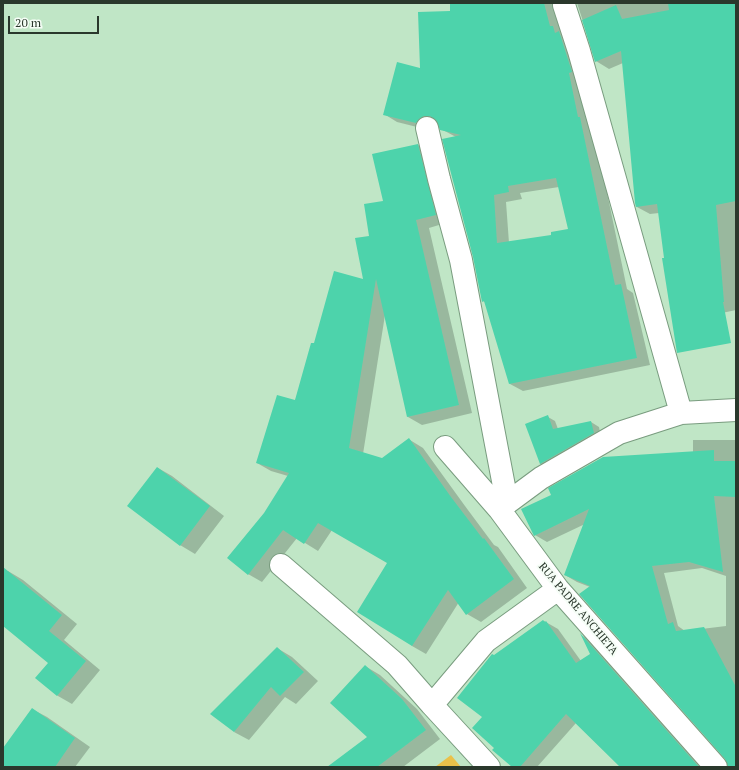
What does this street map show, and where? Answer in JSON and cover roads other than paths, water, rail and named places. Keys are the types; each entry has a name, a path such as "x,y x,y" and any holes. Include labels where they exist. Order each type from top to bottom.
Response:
{"street":[{"path":"564,4 583,66 681,413"},
{"path":"426,128 461,260 503,505 540,478 619,433 681,413 736,410"},
{"name":"RUA PADRE ANCHIETA","path":"445,447 503,505 558,589 716,767"},
{"path":"281,565 397,665 489,767"},
{"path":"432,705 486,641 558,589"}]}
